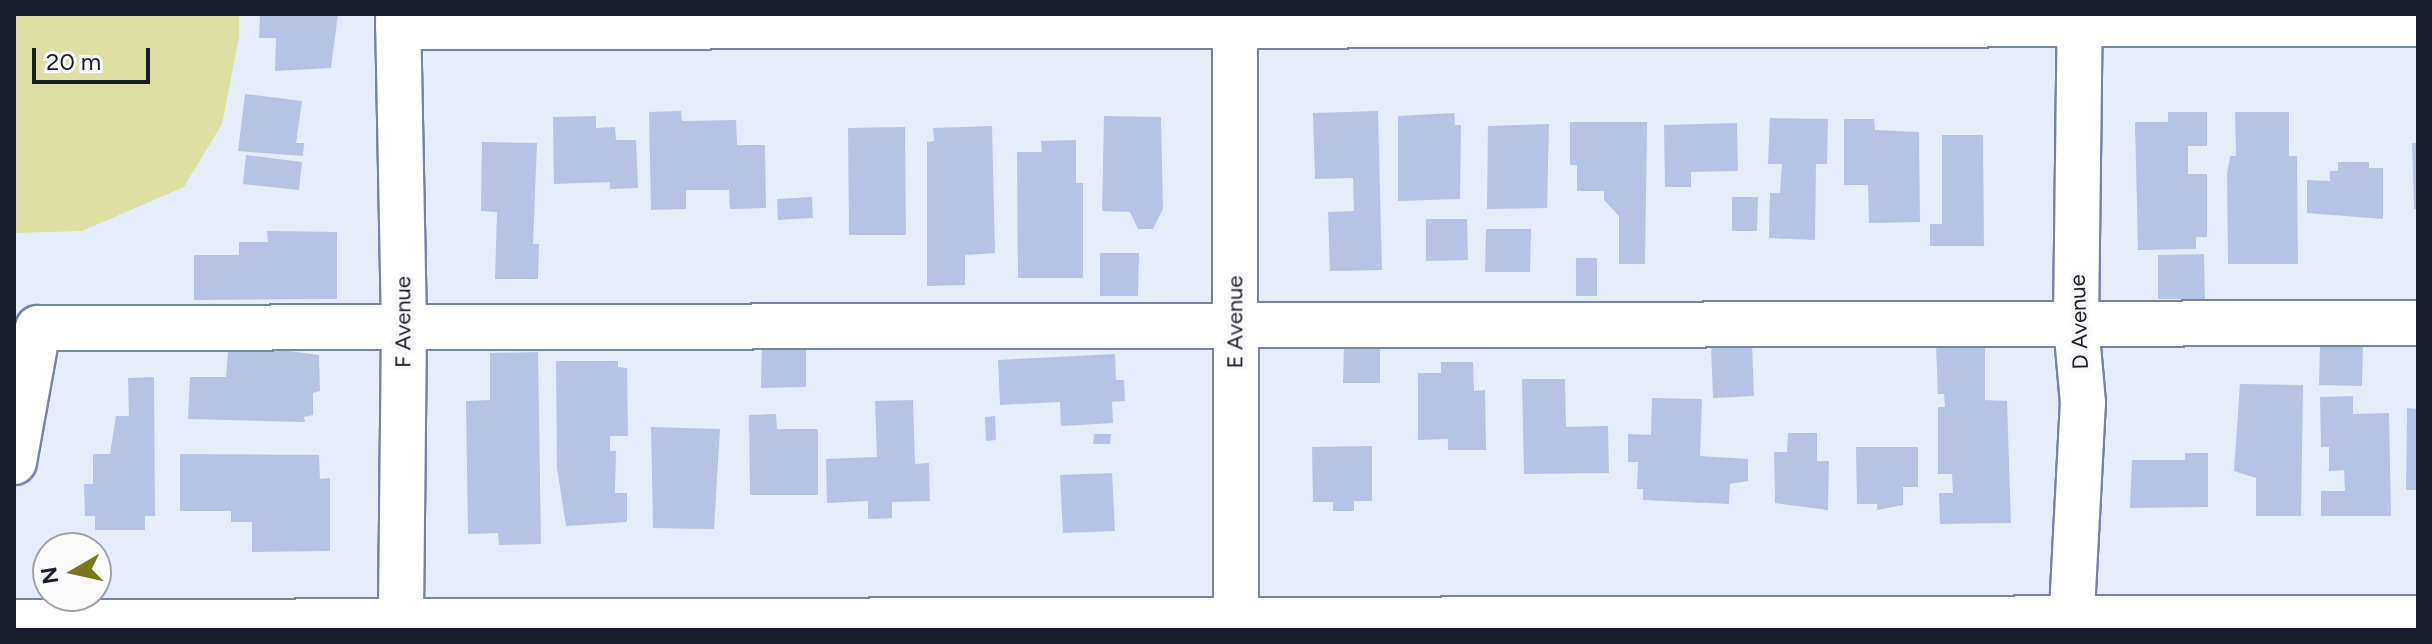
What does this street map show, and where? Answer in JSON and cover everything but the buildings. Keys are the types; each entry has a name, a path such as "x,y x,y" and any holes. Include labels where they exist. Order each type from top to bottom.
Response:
{"street":[{"path":"398,21 2080,19 2418,24"},
{"name":"D Avenue","path":"2071,624 2083,403 2076,324 2080,19"},
{"name":"E Avenue","path":"1235,20 1236,625"},
{"name":"F Avenue","path":"398,21 404,327 401,626"},
{"path":"14,462 38,328 2418,323"},
{"path":"14,622 401,626 2071,624 2418,618"}],"green space":[{"path":"14,14 239,14 239,37 222,124 184,187 82,231 14,233"}]}
